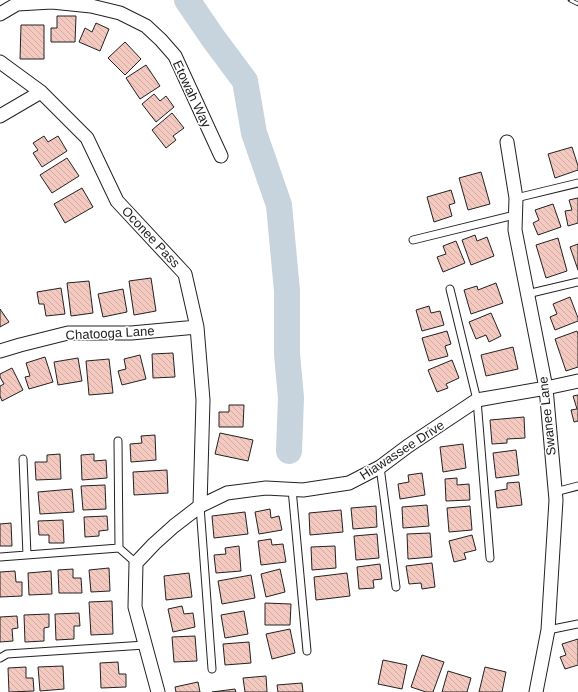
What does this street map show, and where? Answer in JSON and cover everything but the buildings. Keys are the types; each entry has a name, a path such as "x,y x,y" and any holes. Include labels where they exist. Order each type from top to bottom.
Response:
{"street":[{"name":"Etowah Way","path":"0,14 17,4 52,2 91,6 120,13 146,26 161,40 174,56 221,156"},
{"name":"Oconee Pass","path":"0,62 41,92 86,138 117,201 185,274 197,327 203,400 200,506"},
{"path":"0,116 41,92"},
{"name":"Swanee Lane","path":"507,142 516,198 514,230 546,388 556,500 548,630 536,692"},
{"name":"Chatooga Lane","path":"0,351 68,333 131,333 197,327"},
{"name":"Hiawassee Drive","path":"136,563 174,526 200,506 227,493 266,488 303,490 349,483 380,467 408,446 477,400 578,381"},
{"path":"136,563 135,608 158,692"}],"lane":[{"path":"516,198 578,183"},
{"path":"413,240 515,215"},
{"path":"527,294 578,282"},
{"path":"450,288 477,400 490,558"},
{"path":"118,442 119,548"},
{"path":"23,459 27,555"},
{"path":"380,467 396,588"},
{"path":"555,492 578,486"},
{"path":"292,489 307,651"},
{"path":"200,506 212,669"},
{"path":"0,557 119,548 136,563"},
{"path":"548,630 578,624"},
{"path":"0,658 7,654 145,645"}],"waterway":[{"path":"187,0 245,81 254,133 279,205 287,291 287,354 291,398 289,451"}],"railway":[{"path":"570,0 578,4"}]}
